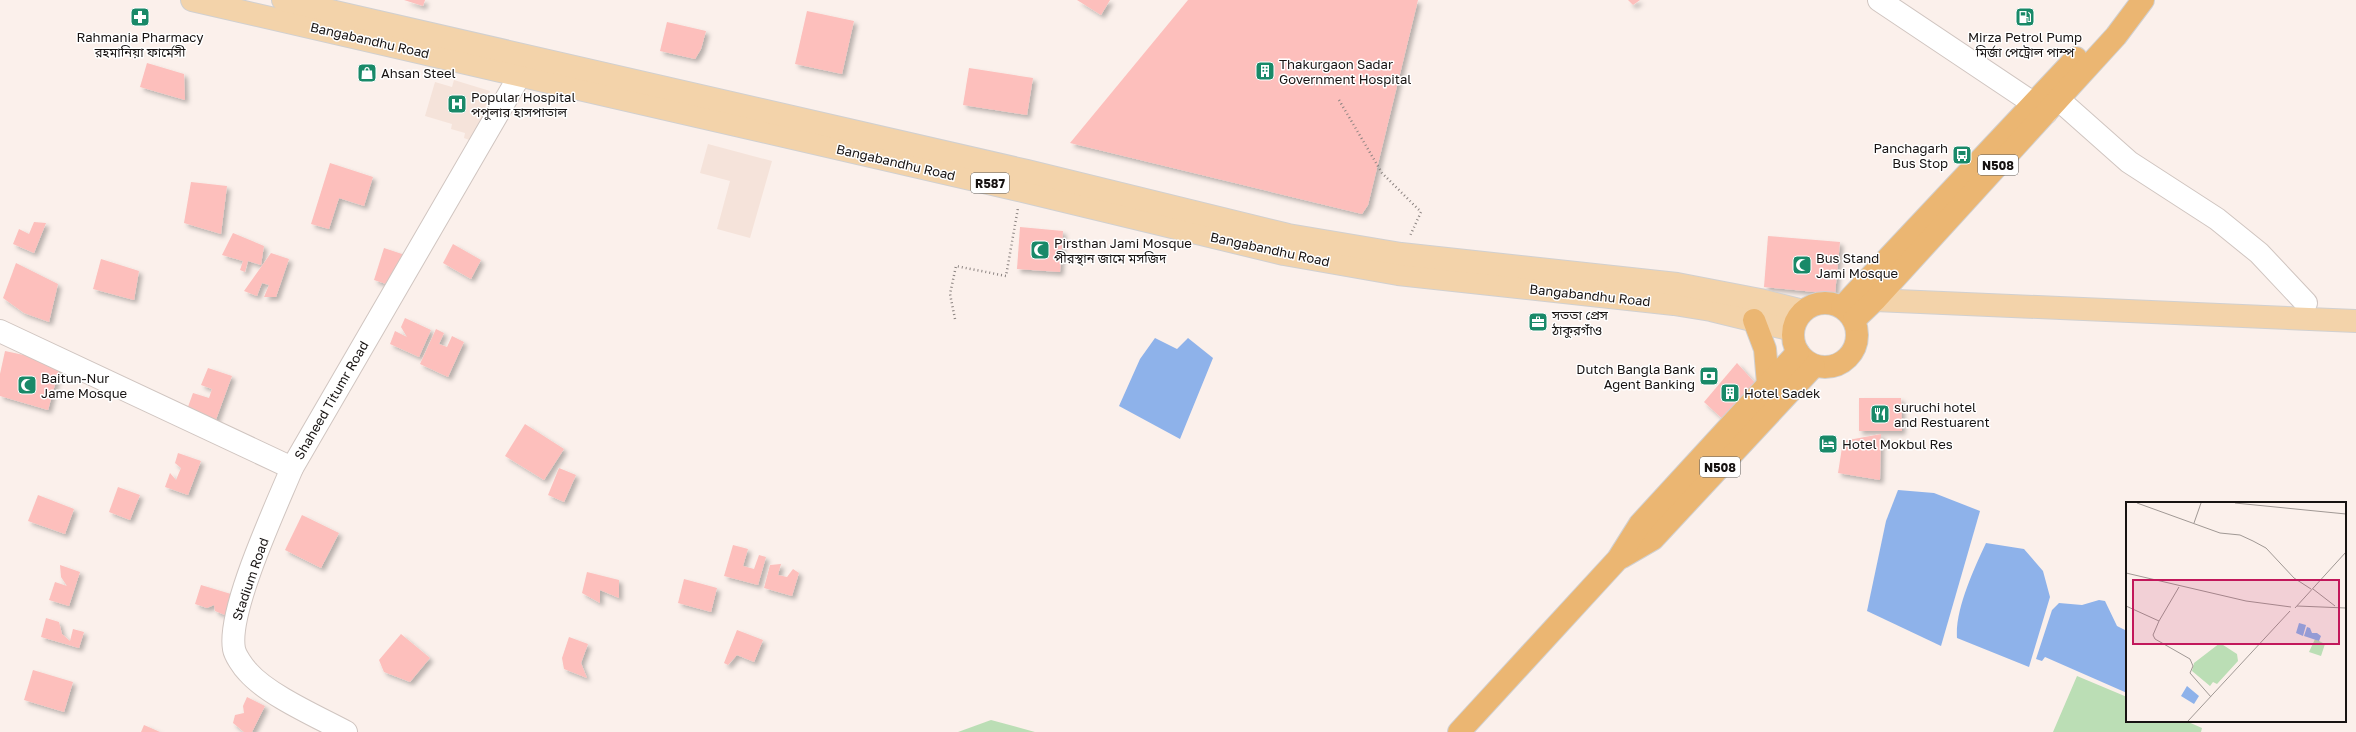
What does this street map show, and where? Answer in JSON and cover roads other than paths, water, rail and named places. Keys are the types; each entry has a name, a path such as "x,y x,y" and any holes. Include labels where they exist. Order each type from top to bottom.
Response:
{"highway":[{"name":"N508","path":"1848,314 1875,300 2046,105 2106,28 2140,3"},
{"name":"N508","path":"1848,314 2046,105"},
{"path":"1829,303 1848,314 1858,335 1854,350 1844,361 1830,367 1814,366 1805,360 1798,352 1794,342 1793,330 1803,311 1815,304 1829,303"},
{"path":"1754,320 1765,349 1768,384"},
{"name":"N508","path":"1459,732 1618,559 1640,524 1798,352"},
{"name":"N508","path":"1618,559 1653,539 1814,366"}],"main road":[{"name":"Bangabandhu Road","path":"192,0 1022,191 1292,256 1398,274 1674,304 1754,320 1793,330"},
{"name":"Bangabandhu Road","path":"282,0 1027,171 1288,235 1401,254 1677,284 1760,300 1803,311"},
{"path":"1875,300 2356,321"}],"street":[{"path":"1879,0 2046,105 2129,162 2217,218 2260,253 2306,303"},
{"name":"Shaheed Titumr Road","path":"0,331 292,468 520,75"},
{"name":"Stadium Road","path":"292,468 241,600 233,630 234,650 248,672 267,688 346,732"}],"water":[{"path":"1155,338 1177,349 1188,338 1213,358 1180,439 1119,406 1140,359"},
{"path":"1898,490 1934,493 1980,511 1941,646 1867,611 1886,521"},
{"path":"1986,543 2024,549 2043,571 2050,597 2029,667 1957,638 1957,627 1962,602"},
{"path":"2099,600 2105,601 2117,626 2126,630 2126,693 2045,657 2042,661 2036,659 2052,610 2059,603 2082,605"}],"place":[{"name":"Rahmania Pharmacy রহমানিয়া ফার্মেসী","path":"140,17"},
{"name":"Mirza Petrol Pump মির্জা পেট্রোল পাম্প","path":"2025,17"},
{"name":"Thakurgaon Sadar Government Hospital","path":"1265,71"},
{"name":"Ahsan Steel","path":"367,73"},
{"name":"Popular Hospital পপুলার হাসপাতাল","path":"457,104"},
{"name":"Panchagarh Bus Stop","path":"1962,155"},
{"name":"Pirsthan Jami Mosque পীরস্থান জামে মসজিদ","path":"1040,250"},
{"name":"Bus Stand Jami Mosque","path":"1802,265"},
{"name":"সততা প্রেস ঠাকুরগাঁও","path":"1538,322"},
{"name":"Dutch Bangla Bank Agent Banking","path":"1709,376"},
{"name":"Baitun-Nur Jame Mosque","path":"27,385"},
{"name":"Hotel Sadek","path":"1730,393"},
{"name":"suruchi hotel and Restuarent","path":"1880,414"},
{"name":"Hotel Mokbul Res","path":"1828,444"}]}
